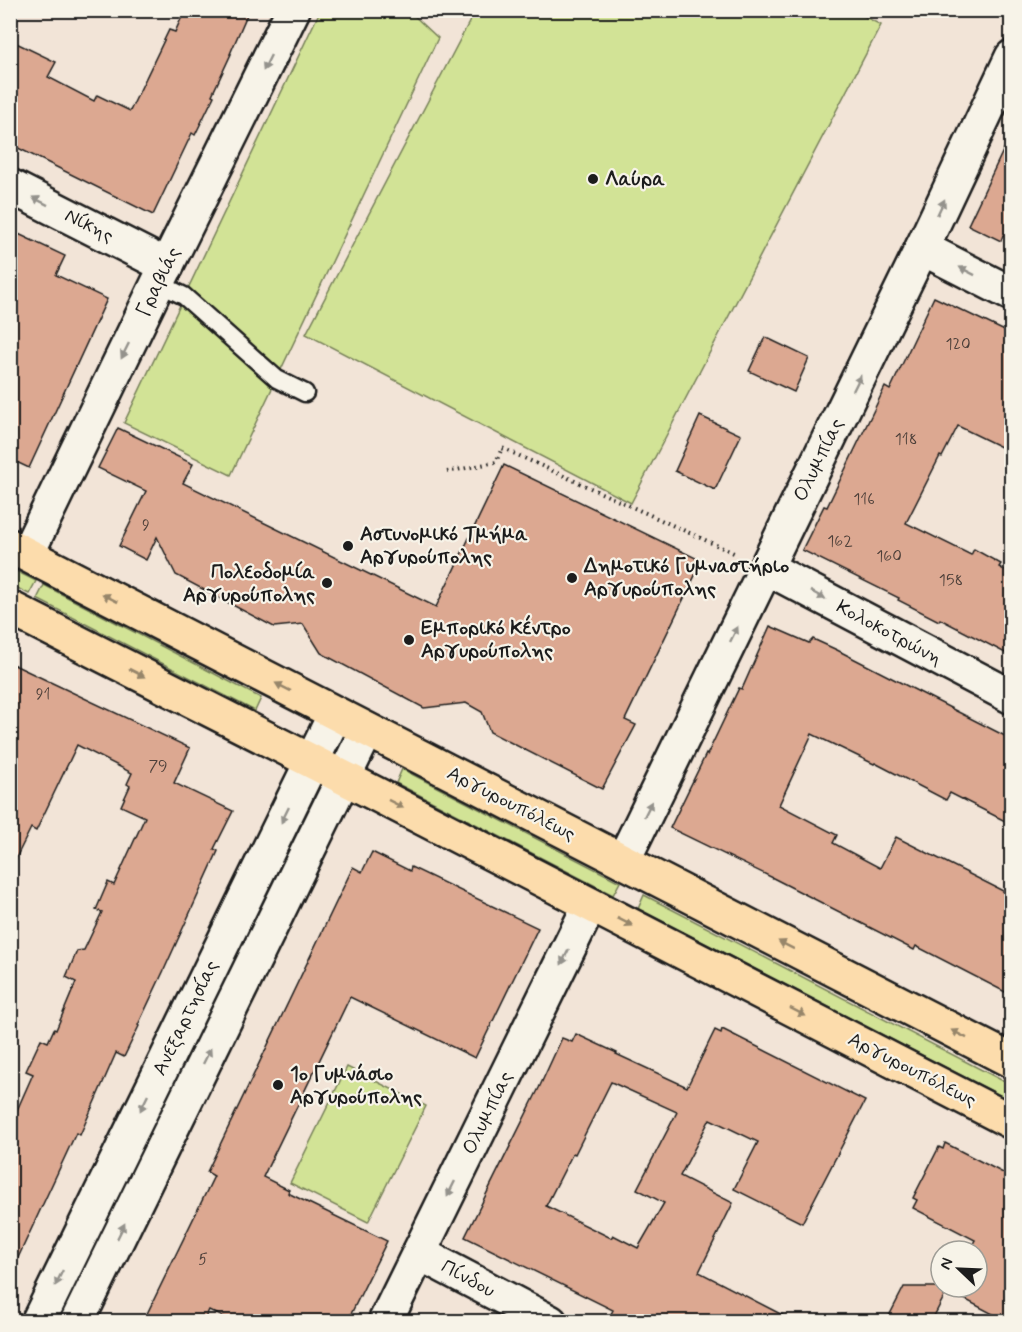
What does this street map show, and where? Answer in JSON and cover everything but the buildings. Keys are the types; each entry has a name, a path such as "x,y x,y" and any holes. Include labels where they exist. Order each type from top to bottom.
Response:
{"main road":[{"name":"Αργυρουπόλεως","path":"19,550 1011,1061"},
{"name":"Αργυρουπόλεως","path":"10,608 1011,1122"}],"street":[{"name":"Γραβιάς","path":"19,550 162,274 293,10"},
{"name":"Ολυμπίας","path":"622,861 922,248 1011,57"},
{"name":"Νίκης","path":"10,186 162,274"},
{"path":"922,248 1011,294"},
{"name":"Κολοκοτρώνη","path":"767,568 1011,697"},
{"name":"Ανεξαρτησίας","path":"38,1322 335,714"},
{"name":"Ανεξαρτησίας","path":"77,1322 367,730"},
{"name":"Ολυμπίας","path":"386,1322 590,904"},
{"name":"Πίνδου","path":"419,1253 550,1322"}],"lane":[{"path":"162,274 277,379 305,393"}],"path":[{"path":"447,472 496,462 502,448 767,568"}],"green space":[{"name":"Λαύρα","path":"852,10 881,25 631,503 306,334 475,11"},
{"path":"320,11 409,11 438,38 231,475 124,423"},
{"path":"10,568 36,581 29,594 11,585"},
{"path":"44,585 261,698 255,711 37,599"},
{"path":"402,769 620,882 613,895 396,783"},
{"path":"294,834 299,837 116,1209 111,1206"},
{"path":"644,895 1011,1085 1011,1101 638,909"},
{"path":"347,1067 426,1106 368,1222 290,1183"},
{"path":"100,1227 105,1230 60,1321 53,1322"}],"place":[{"name":"Λαύρα","path":"593,179"},
{"name":"Αστυνομικό Τμήμα Αργυρούπολης","path":"348,546"},
{"name":"Δημοτικό Γυμναστήριο Αργυρούπολης","path":"572,578"},
{"name":"Πολεοδομία Αργυρούπολης","path":"327,583"},
{"name":"Εμπορικό Κέντρο Αργυρούπολης","path":"409,640"},
{"name":"1ο Γυμνάσιο Αργυρούπολης","path":"278,1085"}]}
